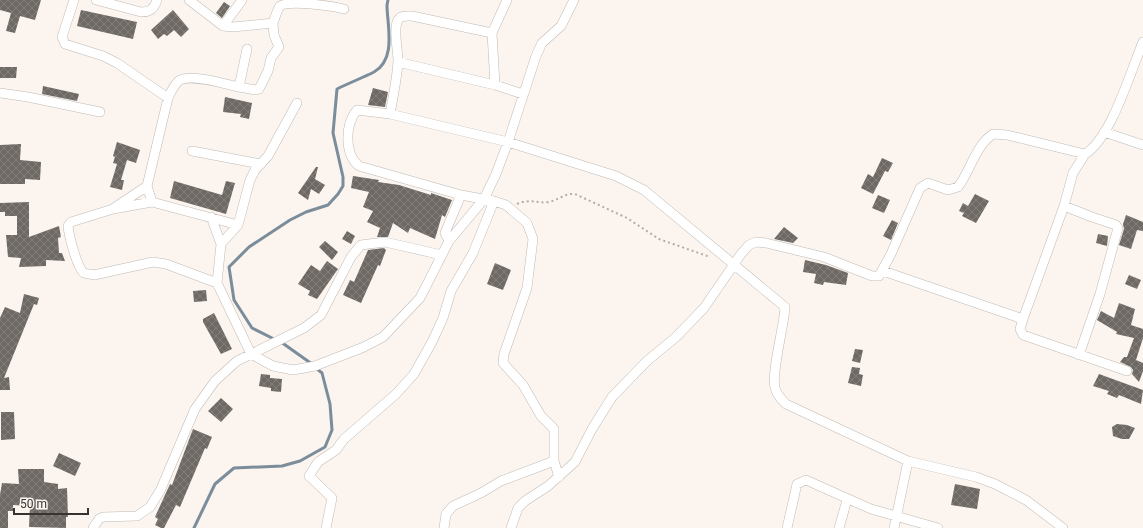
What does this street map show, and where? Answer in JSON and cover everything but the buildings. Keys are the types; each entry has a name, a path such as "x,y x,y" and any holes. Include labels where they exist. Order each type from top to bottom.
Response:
{"street":[{"path":"74,0 62,37 65,44 103,56 118,63 168,98"},
{"path":"96,0 141,12 147,12 152,9 157,0"},
{"path":"190,0 206,14 224,26 233,28 273,23"},
{"path":"224,26 242,0"},
{"path":"495,85 492,34 507,0"},
{"path":"211,217 220,244 217,283 251,354 273,366 293,370 312,367 364,347 383,336 420,298 449,241 484,199 496,174 508,142 522,94 542,43 561,26 574,0"},
{"path":"152,202 147,186 168,98 175,85 180,80 191,78 256,90 259,89 268,71 271,58 279,47 274,36 273,23 280,7 284,4 311,1 344,9"},
{"path":"390,114 398,62 397,22 402,16 412,16 492,34"},
{"path":"1126,371 1023,335 1020,328 1064,206 1073,173 1085,154 1095,146 1104,132 1122,97 1143,42"},
{"path":"239,86 247,48"},
{"path":"398,62 495,85 522,94"},
{"path":"0,93 28,97 100,112"},
{"path":"220,244 238,225 250,180 255,170 268,156 297,104"},
{"path":"559,477 554,460 554,429 542,416 523,385 504,363 504,354 527,288 533,245 532,232 527,223 509,208 494,201 461,195 359,166 354,162 348,146 349,134 354,114 357,110 362,109 390,114 508,142 616,176 644,190 733,266 785,307 785,320 774,380 778,396 786,404 908,461 976,477 995,484 1026,500 1063,528"},
{"path":"1104,132 1143,145"},
{"path":"511,528 518,508 524,501 548,486 575,462 592,428 612,397 647,361 676,337 704,308 744,250 756,242 824,257 872,276 879,276 883,271 920,188 928,183 948,190 958,187 977,152 985,141 993,134 1007,135 1085,154"},
{"path":"192,152 261,164"},
{"path":"113,209 147,186"},
{"path":"449,241 445,233 461,195"},
{"path":"326,528 332,498 309,476 318,462 336,450 344,439 396,394 414,374 432,342 443,318 452,291 473,253 494,201"},
{"path":"217,283 166,264 153,262 94,275 85,273 80,269 68,226 77,220 113,209 152,202 238,225"},
{"path":"1064,206 1116,225 1118,228 1100,294 1079,355"},
{"path":"94,528 99,519 103,516 137,516 150,507 160,491 189,422 206,393 226,369 237,360 313,322 321,316 351,257 361,245 385,242 442,255"},
{"path":"883,271 1022,319"},
{"path":"444,528 446,514 453,506 481,493 501,481 554,460"},
{"path":"894,528 908,461"},
{"path":"787,528 797,484 802,481 811,481 847,500 897,518 938,528"},
{"path":"840,528 847,500"}],"path":[{"path":"509,208 524,201 548,202 567,195 575,194 627,218 659,239 713,258"}],"waterway":[{"path":"276,340 252,328 234,300 229,267 249,247 290,220 306,212 328,205 343,186 343,177 333,133 337,89 374,72 386,59 389,41 388,0"},
{"path":"281,342 312,364"},
{"path":"194,528 215,484 234,468 282,466 300,461 325,447 332,430 330,404 322,373 316,368"}]}
